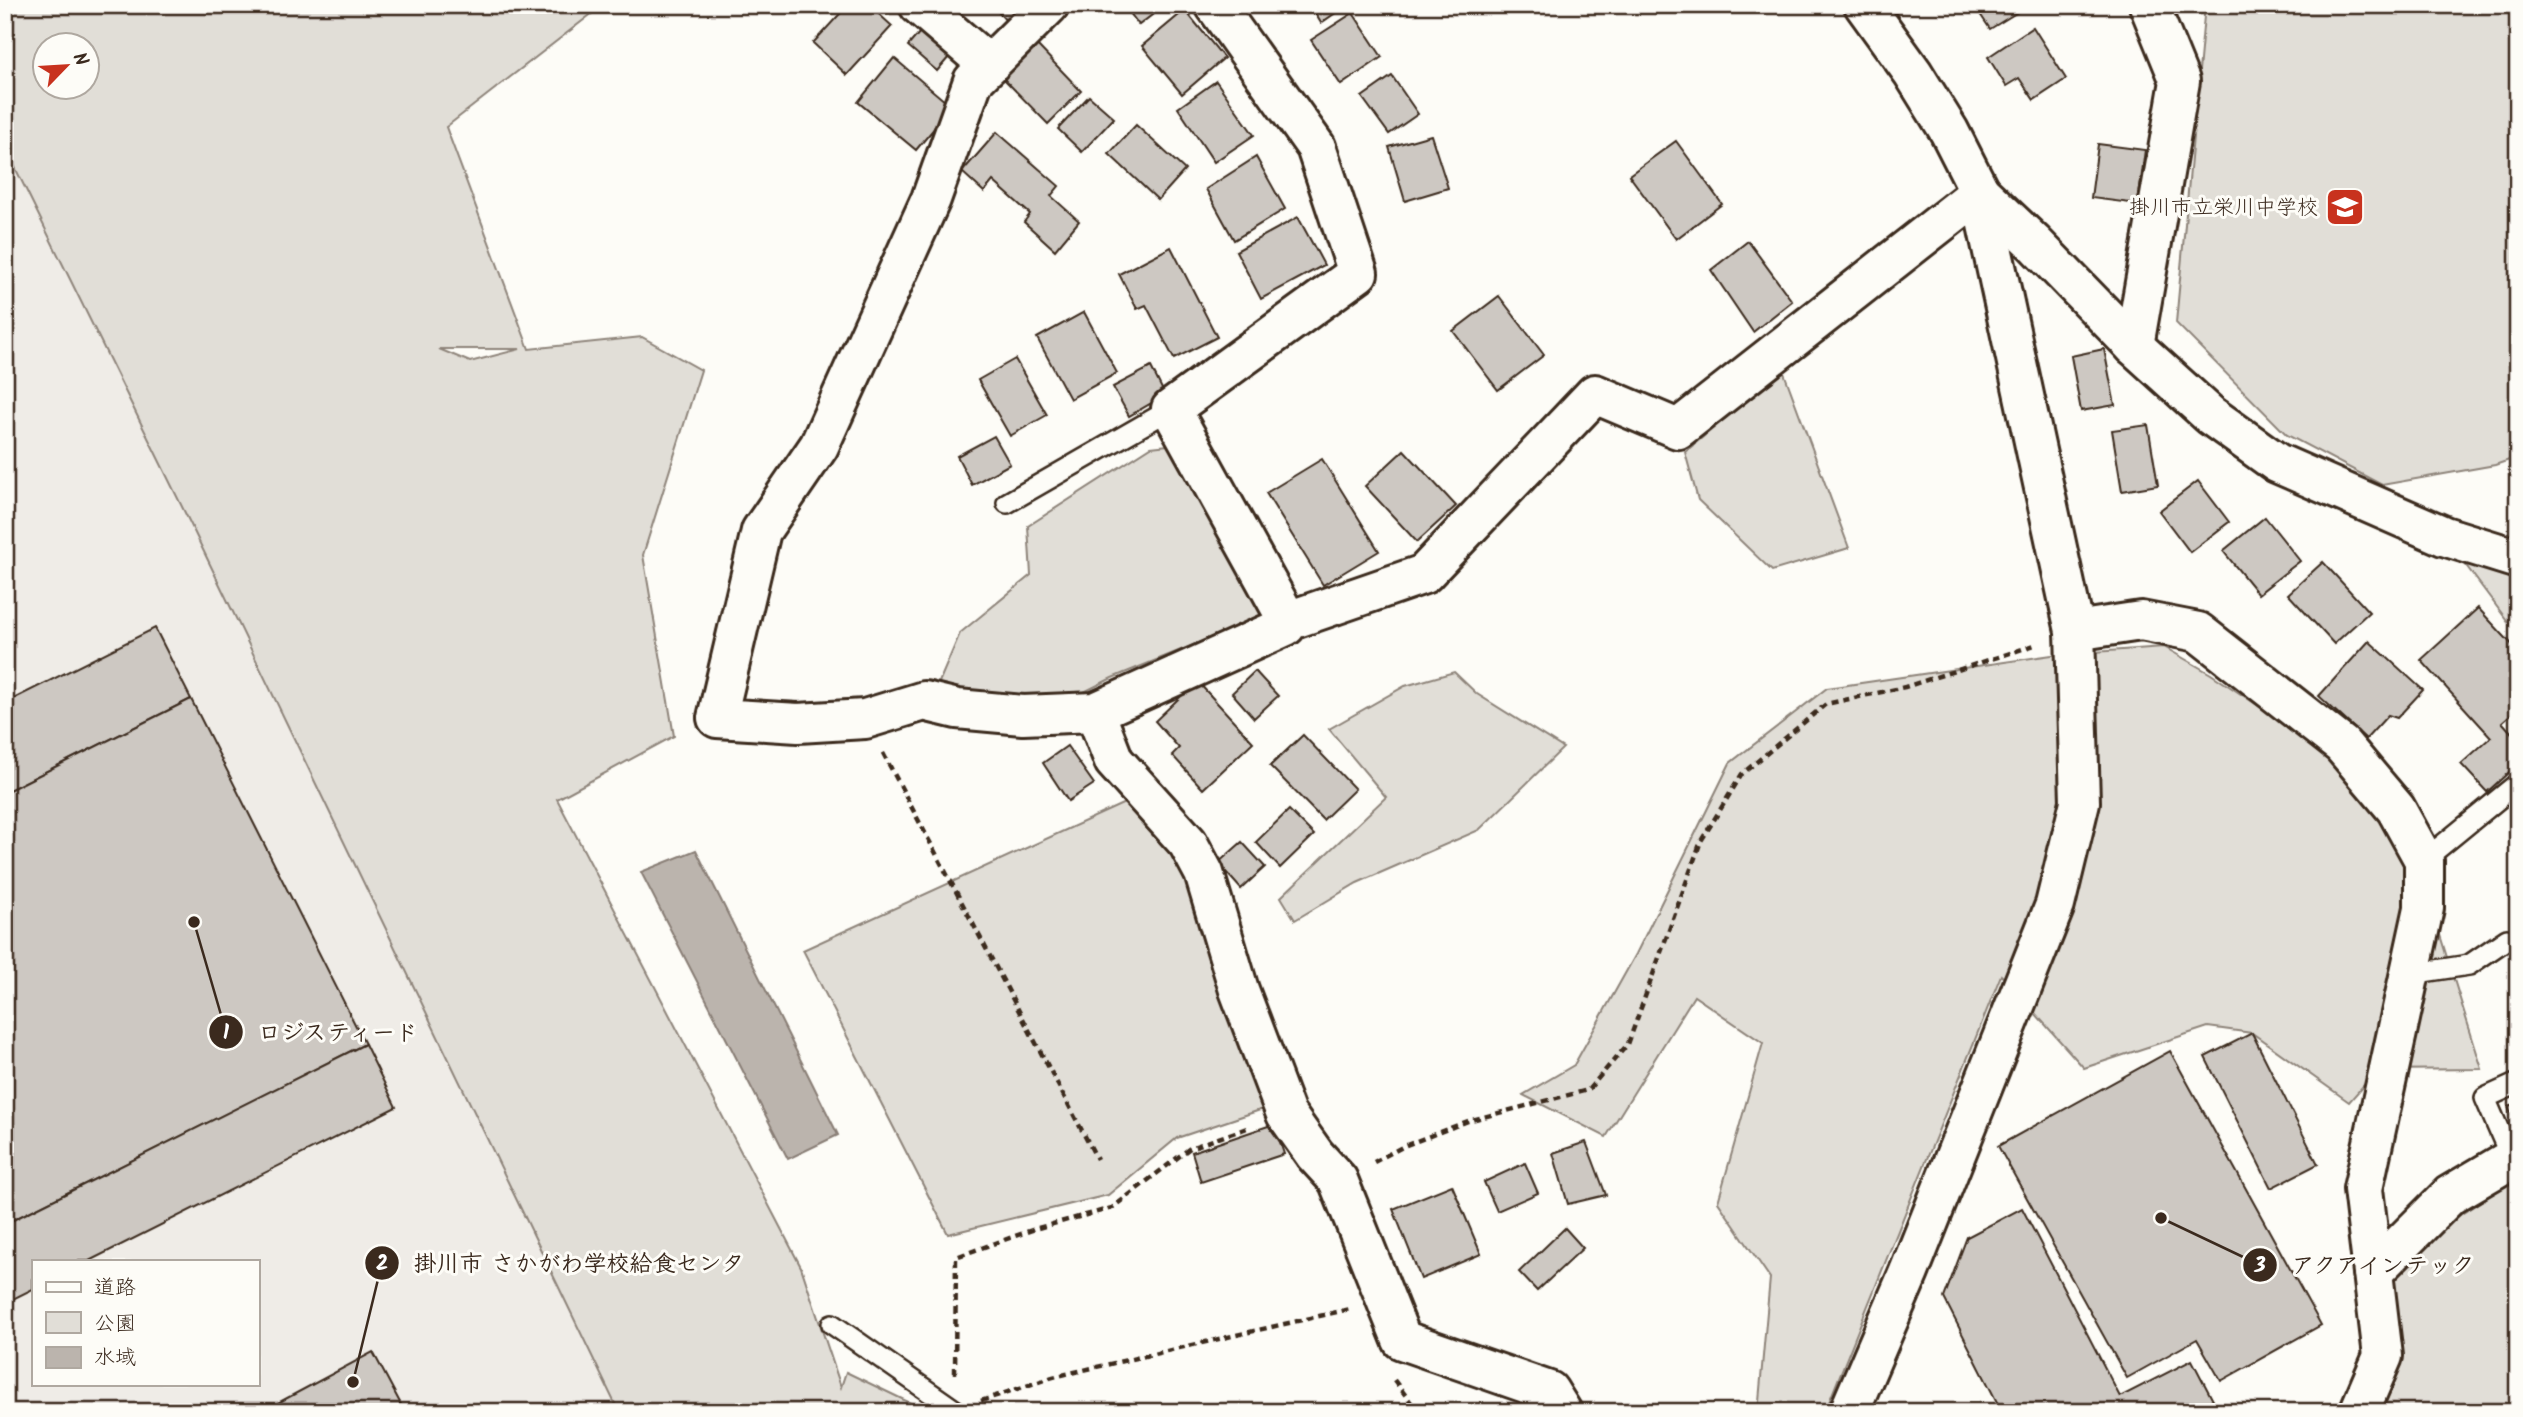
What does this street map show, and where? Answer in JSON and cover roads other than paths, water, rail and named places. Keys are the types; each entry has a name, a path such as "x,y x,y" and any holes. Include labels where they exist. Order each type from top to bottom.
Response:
{"street":[{"path":"919,5 989,65"},
{"path":"1049,5 973,81 931,199 819,446 761,531 717,719 798,723 865,719 924,701 957,709 1023,715 1095,712 1286,626 1288,621 1424,574 1595,394 1678,429 1980,192"},
{"path":"1215,5 1316,147 1358,273 1171,409 1288,621"},
{"path":"1849,1412 1909,1272 2055,905 2080,802 2075,632 1980,192 1949,131 1913,73 1864,5"},
{"path":"2134,346 2180,81 2149,5"},
{"path":"1980,192 2034,243 2134,346 2210,415 2277,463 2444,536 2518,559"},
{"path":"2075,632 2141,621 2198,632 2342,744 2396,809 2424,860 2424,908 2363,1189 2383,1356 2359,1412"},
{"path":"1095,712 1114,761 1188,843 1205,873 1239,990 1286,1114 1315,1156 1338,1180 1402,1340 1549,1391 1562,1412"},
{"path":"2373,1272 2450,1195 2514,1156"}],"lane":[{"path":"1007,503 1171,409"},
{"path":"2424,860 2518,783"},
{"path":"2410,974 2469,965 2507,939"},
{"path":"2514,1156 2485,1098 2518,1083"},
{"path":"832,1324 955,1409"}],"water":[{"path":"696,850 838,1135 788,1159 641,872"}],"place":[{"name":"掛川市立栄川中学校","path":"2345,207"},
{"name":"ロジスティード","path":"194,922"},
{"name":"アクアインテック","path":"2161,1218"},
{"name":"掛川市 さかがわ学校給食センタ","path":"353,1382"}]}
